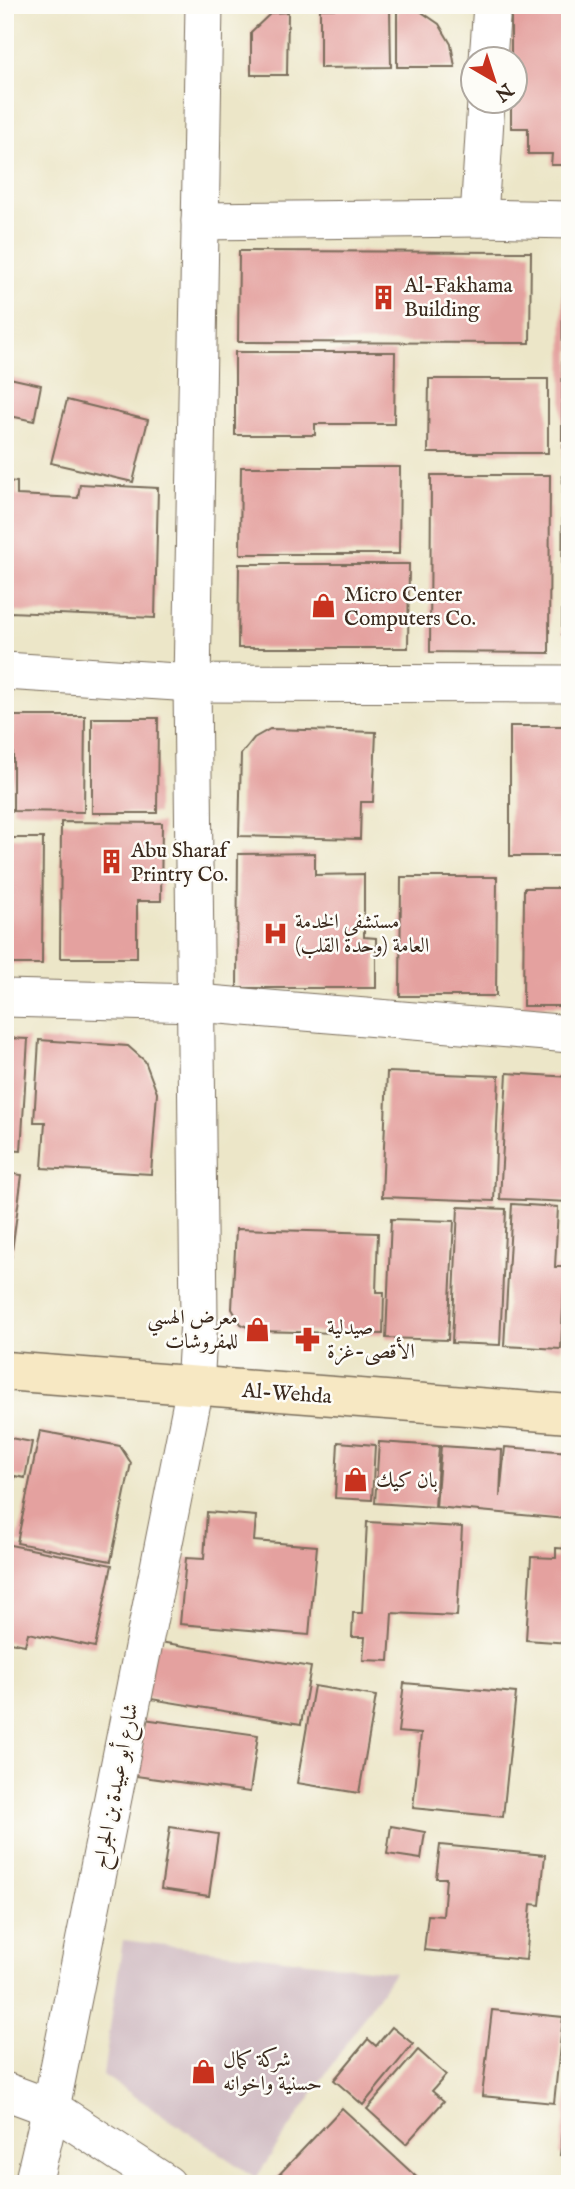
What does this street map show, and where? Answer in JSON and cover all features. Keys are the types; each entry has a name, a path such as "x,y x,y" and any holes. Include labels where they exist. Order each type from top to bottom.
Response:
{"main road":[{"name":"Al-Wehda","path":"5,1371 570,1414"}],"street":[{"name":"شارع أبو عبيدة بن الجراح","path":"33,2184 51,2109 195,1387 199,1319 192,682 204,5"},
{"path":"489,46 492,5"},
{"path":"480,218 485,116"},
{"path":"200,221 480,218 570,220"},
{"path":"5,671 192,682 570,684"},
{"path":"5,998 197,1003 570,1034"},
{"path":"5,2091 51,2109 167,2184"}],"shaded area":[{"path":"123,1940 394,1972 256,2178 103,2075"}],"building":[{"path":"525,5 570,5 570,165 551,165 552,154 528,154 528,128 511,128 511,116 530,116 530,46 511,46 511,12 525,12"},
{"path":"397,6 420,11 439,24 451,44 455,67 397,67"},
{"path":"390,8 391,67 320,68 320,9"},
{"path":"288,12 287,75 251,75 251,32 271,13"},
{"name":"Al-Fakhama Building","path":"239,251 531,252 530,343 238,342"},
{"path":"563,254 570,254 570,440 562,440"},
{"path":"235,352 395,352 394,424 315,424 315,435 235,435"},
{"path":"5,377 41,385 34,421 5,415"},
{"path":"429,379 548,379 548,453 428,453"},
{"path":"67,400 148,420 133,482 51,463"},
{"path":"563,444 570,444 570,634 562,634"},
{"path":"241,467 400,467 399,554 240,554"},
{"path":"431,475 550,475 549,653 430,652"},
{"path":"5,481 17,482 17,495 78,498 80,484 158,488 155,618 10,612 10,627 5,627"},
{"name":"Micro Center Computers Co.","path":"239,564 409,564 408,648 238,648"},
{"path":"13,716 85,716 84,812 13,811"},
{"path":"92,718 158,718 157,813 92,813"},
{"path":"510,726 570,726 570,856 510,856"},
{"path":"270,729 376,732 373,802 361,802 360,839 239,836 241,754 254,738"},
{"name":"Abu Sharaf Printry Co.","path":"61,822 162,823 161,901 137,901 137,958 60,958"},
{"path":"5,838 43,838 42,964 5,964"},
{"path":"315,853 315,875 364,874 364,937 376,938 376,988 237,988 238,854"},
{"path":"401,877 497,877 496,996 400,996"},
{"path":"524,888 570,888 570,1006 523,1006"},
{"path":"5,1038 28,1039 21,1151 5,1150"},
{"path":"39,1040 128,1046 145,1061 157,1093 151,1174 42,1168 45,1122 34,1122"},
{"path":"387,1072 499,1076 494,1201 382,1197"},
{"path":"507,1073 570,1077 570,1202 500,1199"},
{"path":"5,1173 22,1175 7,1289 5,1289"},
{"path":"512,1204 558,1207 555,1267 565,1267 561,1349 504,1346"},
{"path":"458,1207 506,1209 500,1345 452,1343"},
{"path":"391,1219 454,1221 448,1340 386,1338"},
{"path":"236,1229 378,1233 376,1292 384,1292 383,1334 255,1331 241,1324 232,1309"},
{"path":"40,1431 120,1446 131,1463 111,1561 17,1543"},
{"path":"5,1437 32,1442 25,1478 15,1476 8,1512"},
{"path":"338,1442 375,1445 372,1500 335,1498"},
{"path":"379,1442 439,1446 435,1507 375,1503"},
{"path":"441,1446 502,1450 500,1497 505,1447 570,1452 566,1519 436,1507"},
{"path":"207,1512 256,1516 254,1541 317,1546 309,1635 180,1624 186,1558 204,1559"},
{"path":"367,1522 462,1527 457,1616 392,1613 389,1661 363,1660 365,1637 352,1637 353,1613 362,1613"},
{"path":"5,1544 112,1565 95,1647 28,1633 25,1645 5,1641"},
{"path":"556,1548 570,1549 570,1643 526,1640 531,1557 556,1558"},
{"path":"148,1640 311,1667 301,1724 139,1697"},
{"path":"404,1683 516,1693 503,1817 413,1808 421,1734 398,1732"},
{"path":"314,1686 376,1696 359,1793 297,1783"},
{"path":"144,1719 258,1735 250,1792 136,1776"},
{"path":"391,1826 425,1832 421,1859 387,1854"},
{"path":"170,1827 218,1834 209,1896 161,1889"},
{"path":"440,1845 545,1855 540,1905 531,1904 526,1960 424,1950 428,1915 443,1916 446,1878 436,1878"},
{"path":"492,2010 563,2017 554,2103 482,2096"},
{"path":"392,2027 413,2044 363,2105 334,2080 368,2039 376,2046"},
{"path":"418,2050 446,2075 432,2091 444,2101 406,2144 367,2109"},
{"path":"570,2094 570,2156 560,2155"},
{"path":"342,2108 424,2184 276,2184 273,2181"}],"place":[{"name":"Al-Fakhama Building","path":"384,297"},
{"name":"Micro Center Computers Co.","path":"324,606"},
{"name":"Abu Sharaf Printry Co.","path":"111,862"},
{"name":"مستشفى الخدمة العامة (وحدة القلب)","path":"275,933"},
{"name":"معرض الهسي للمفروشات","path":"258,1329"},
{"name":"صيدلية الأقصى-غزة","path":"307,1339"},
{"name":"بان كيك","path":"356,1480"},
{"name":"شركة كمال حسنية واخوانه","path":"203,2071"}]}
